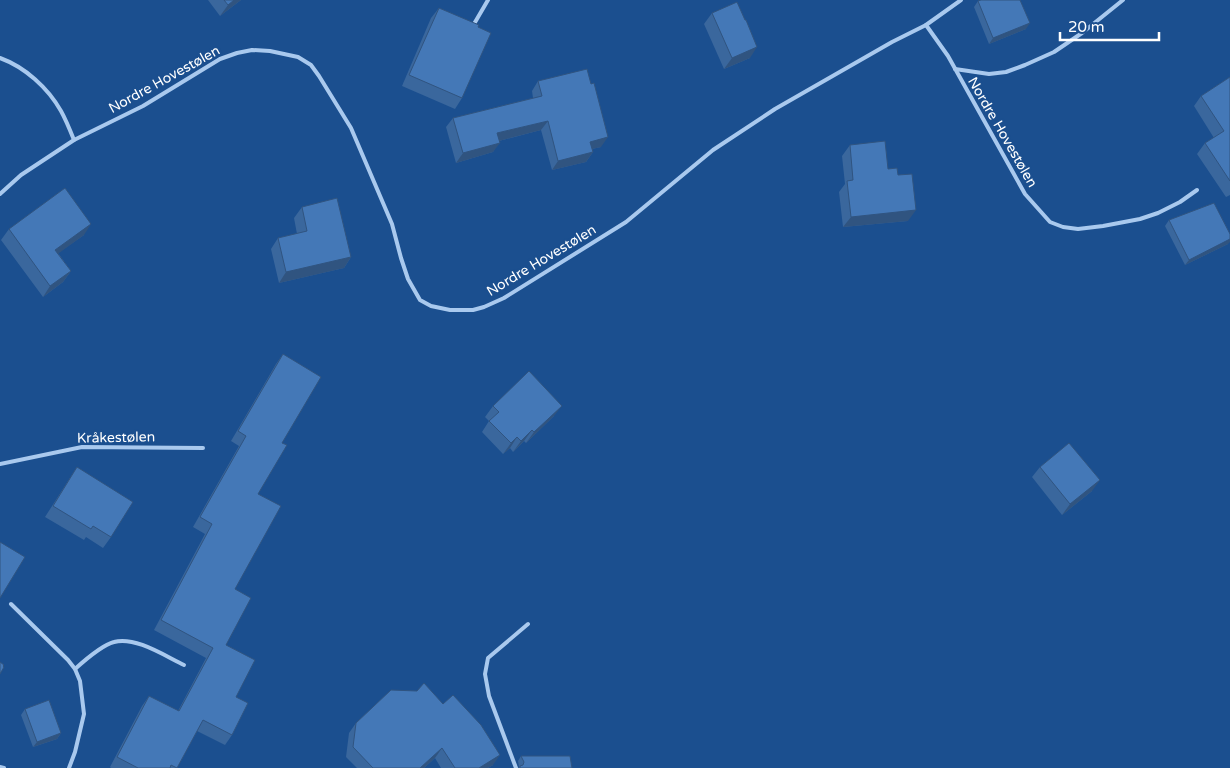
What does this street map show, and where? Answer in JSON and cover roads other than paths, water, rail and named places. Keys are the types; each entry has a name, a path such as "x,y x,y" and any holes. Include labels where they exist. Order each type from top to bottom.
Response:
{"lane":[{"path":"474,24 488,0"},
{"name":"Nordre Hovestølen","path":"0,194 21,175 74,140 143,106 220,59 237,52 252,50 270,51 298,57 311,65 351,128 392,224 400,258 408,279 420,300 431,306 450,310 473,310 504,298 626,222 713,150 775,109 892,42 926,25 961,0"},
{"name":"Nordre Hovestølen","path":"955,69 988,74 1006,72 1025,66 1054,52 1082,33 1123,0"},
{"name":"Nordre Hovestølen","path":"926,25 948,56 1025,194 1050,222 1063,227 1078,229 1140,219 1158,213 1180,202 1197,190"},
{"path":"0,58 9,61 28,74 48,92 61,111 74,140"},
{"name":"Kråkestølen","path":"0,464 82,447 203,448"},
{"path":"11,604 68,660 75,669 80,681 84,714 69,768"},
{"path":"516,768 489,696 485,674 488,658 528,624"},
{"path":"75,669 96,652 113,642 124,640 139,643 184,665"},
{"path":"0,767 4,768"}]}
